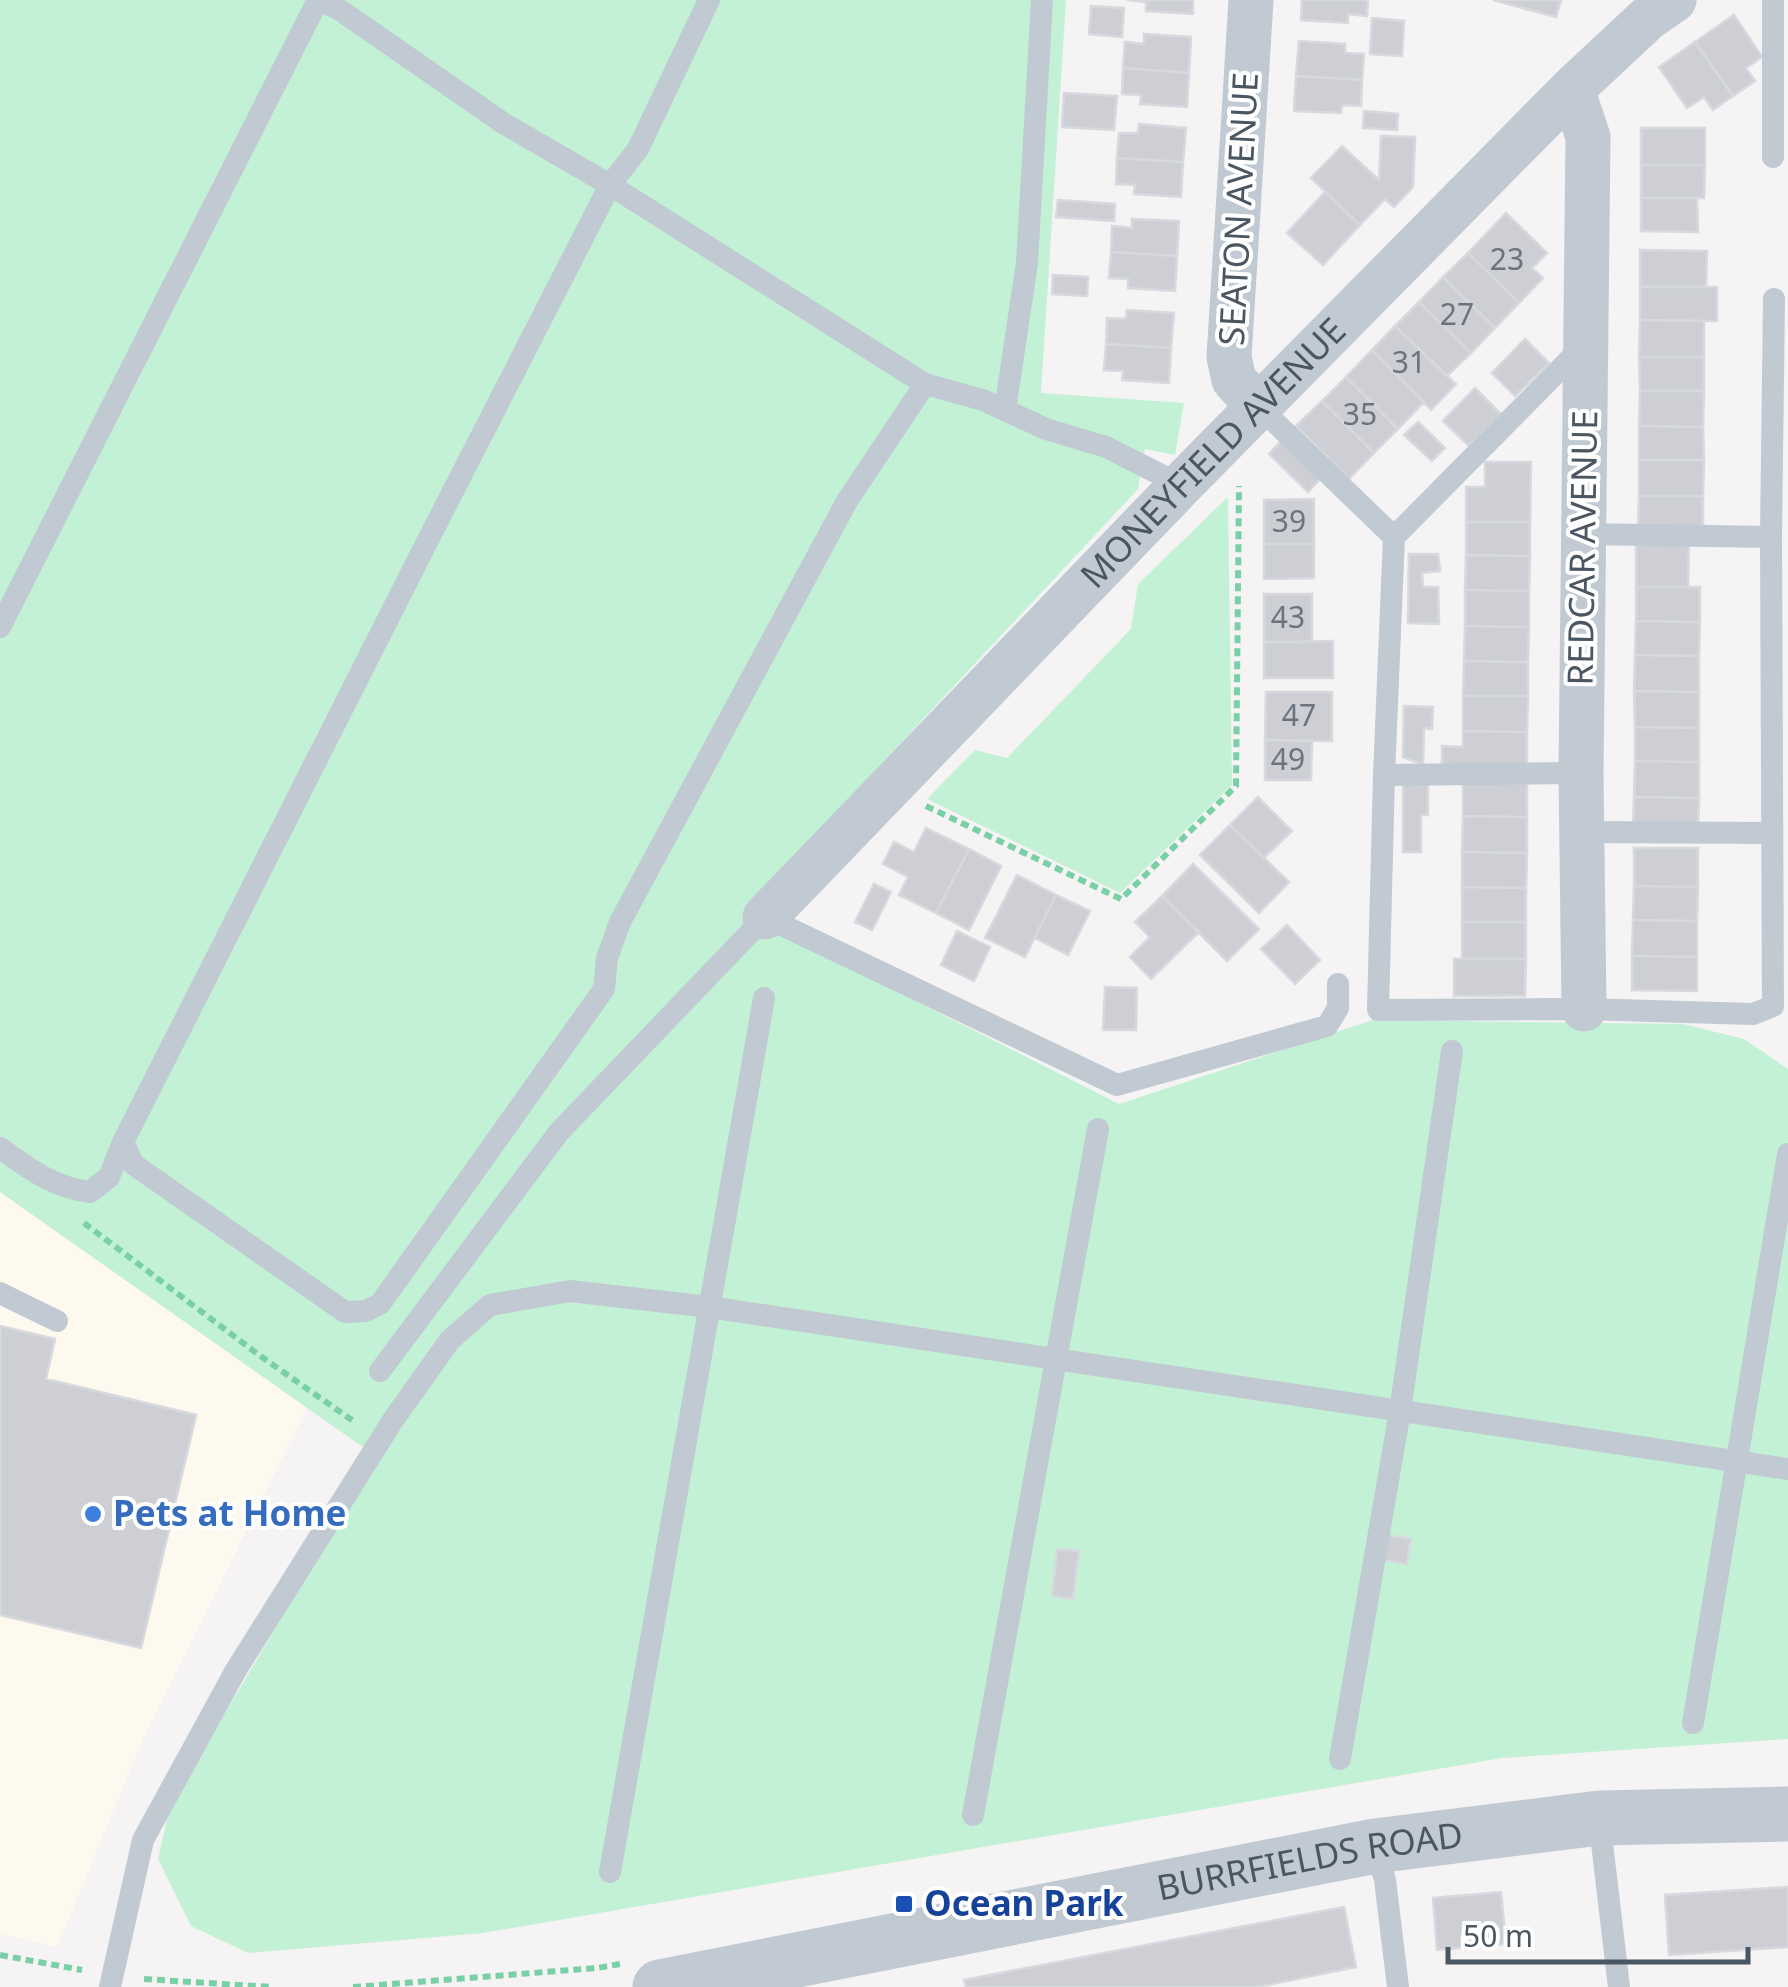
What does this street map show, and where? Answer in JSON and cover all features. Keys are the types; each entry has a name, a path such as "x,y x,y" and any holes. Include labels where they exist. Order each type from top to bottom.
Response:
{"street":[{"name":"SEATON AVENUE","path":"1251,0 1228,357 1234,380 1260,408"},
{"name":"MONEYFIELD AVENUE","path":"765,917 1182,485 1654,6"},
{"name":"REDCAR AVENUE","path":"1572,89 1588,136 1581,773 1584,1009"},
{"name":"BURRFIELDS ROAD","path":"660,1987 795,1974 1375,1846 1599,1818 1788,1814"}],"lane":[{"path":"0,627 319,0 340,10 503,123 610,185 925,384 983,400 1046,429 1106,447 1182,485"},
{"path":"0,1148 56,1184 90,1192 109,1178 428,538 610,185 638,150 708,0"},
{"path":"1005,410 1027,263 1042,0"},
{"path":"1773,157 1774,0"},
{"path":"1586,344 1394,537 1378,1010 1584,1009 1753,1014 1773,1006 1774,299"},
{"path":"124,1142 132,1164 345,1312 366,1311 380,1304 604,990 608,958 629,905 847,501 925,384"},
{"path":"1260,408 1394,537"},
{"path":"1583,534 1771,538"},
{"path":"1384,775 1581,773"},
{"path":"1581,832 1771,833"},
{"path":"380,1371 559,1132 765,917 1118,1085 1327,1026 1338,1008 1338,984"},
{"path":"610,1872 764,998"},
{"path":"1340,1758 1400,1411 1452,1051"},
{"path":"973,1815 1098,1129"},
{"path":"1694,1723 1788,1154"},
{"path":"110,1987 143,1840 236,1670 393,1420 450,1340 490,1305 570,1291 709,1307 1788,1470"},
{"path":"0,1293 57,1321"},
{"path":"1599,1818 1619,1987"},
{"path":"1375,1846 1385,1880 1398,1987"}],"path":[{"path":"888,788 1121,899 1236,786 1239,485 1222,446"},
{"path":"70,1214 357,1424"}],"shaded area":[{"path":"0,1192 307,1408 143,1739 57,1947 0,1934"}],"green space":[{"path":"0,0 1066,0 1041,393 1184,403 1175,455 1145,449 1138,489 742,913 1119,1104 1373,1020 1683,1024 1744,1039 1788,1069 1788,1739 1502,1758 483,1933 248,1953 191,1926 158,1859 170,1806 377,1457 0,1192"},
{"path":"1228,497 1232,785 1120,893 927,799 975,750 1007,758 1131,629 1138,584"}],"building":[{"path":"1127,0 1193,0 1193,14 1146,11 1146,2"},
{"path":"1302,0 1368,0 1367,16 1348,14 1348,23 1301,20"},
{"path":"1493,0 1561,0 1556,17"},
{"path":"1091,6 1124,8 1122,37 1089,34"},
{"path":"1734,15 1762,57 1746,68 1755,81 1733,96 1695,42"},
{"path":"1372,18 1404,21 1402,56 1370,54"},
{"path":"1144,34 1191,37 1189,73 1123,68 1125,42 1144,44"},
{"path":"1299,41 1345,44 1345,53 1364,54 1362,80 1296,76"},
{"path":"1695,42 1733,96 1713,110 1704,97 1687,108 1659,67"},
{"path":"1123,68 1189,73 1187,107 1140,104 1141,95 1122,94"},
{"path":"1296,76 1362,80 1361,106 1342,105 1341,113 1294,111"},
{"path":"1064,93 1117,96 1114,130 1062,127"},
{"path":"1364,111 1398,114 1397,130 1363,128"},
{"path":"1139,124 1186,128 1183,162 1117,158 1119,133 1138,133"},
{"path":"1641,128 1705,128 1705,165 1641,165"},
{"path":"1381,136 1415,137 1413,187 1394,207 1385,199 1360,225 1311,178 1342,146 1379,180"},
{"path":"1117,158 1183,162 1181,197 1134,194 1135,185 1116,184"},
{"path":"1641,165 1705,165 1704,198 1641,198"},
{"path":"1325,192 1360,225 1323,265 1287,233"},
{"path":"1641,198 1697,198 1698,232 1641,231"},
{"path":"1058,200 1115,204 1114,221 1056,217"},
{"path":"1506,213 1547,253 1532,268 1543,278 1519,303 1468,253"},
{"path":"1132,219 1179,221 1177,256 1111,252 1112,226 1132,228"},
{"path":"1640,250 1707,251 1706,287 1640,287"},
{"path":"1111,252 1177,256 1175,291 1128,288 1128,279 1109,278"},
{"path":"1468,253 1519,303 1495,328 1443,277"},
{"path":"1053,275 1088,277 1087,296 1052,294"},
{"path":"1443,277 1495,328 1471,353 1419,302"},
{"path":"1640,287 1717,287 1717,321 1640,320"},
{"path":"1419,302 1471,353 1447,376 1395,326"},
{"path":"1127,310 1174,313 1171,348 1106,344 1107,318 1126,319"},
{"path":"1640,320 1704,321 1704,357 1639,357"},
{"path":"1395,326 1456,384 1431,410 1372,350"},
{"path":"1525,339 1549,363 1515,396 1492,373"},
{"path":"1106,344 1171,348 1169,383 1122,380 1123,371 1104,370"},
{"path":"1372,350 1424,402 1398,429 1346,377"},
{"path":"1639,357 1704,357 1704,391 1640,391"},
{"path":"1346,377 1398,429 1374,453 1322,401"},
{"path":"1475,388 1501,414 1469,446 1443,421"},
{"path":"1640,391 1704,391 1703,427 1639,426"},
{"path":"1322,401 1374,453 1349,479 1296,426"},
{"path":"1418,422 1445,448 1432,461 1404,435"},
{"path":"1639,426 1703,427 1704,460 1639,460"},
{"path":"1281,441 1320,479 1308,492 1269,454"},
{"path":"1639,460 1704,460 1703,496 1639,496"},
{"path":"1485,462 1531,462 1530,522 1466,522 1466,487 1485,487"},
{"path":"1639,496 1703,496 1703,531 1638,530"},
{"path":"1314,499 1314,544 1264,544 1264,500"},
{"path":"1466,522 1530,522 1530,556 1466,555"},
{"path":"1636,543 1689,543 1688,587 1636,587"},
{"path":"1264,544 1314,544 1314,578 1264,579"},
{"path":"1409,554 1438,554 1440,571 1422,573 1423,587 1438,587 1439,624 1408,623"},
{"path":"1466,555 1530,556 1529,591 1465,590"},
{"path":"1636,587 1700,587 1700,622 1636,621"},
{"path":"1465,590 1529,591 1529,627 1465,626"},
{"path":"1264,594 1312,594 1312,642 1264,642"},
{"path":"1636,621 1700,622 1699,656 1635,655"},
{"path":"1465,626 1529,627 1528,662 1464,661"},
{"path":"1333,641 1333,678 1264,678 1264,642"},
{"path":"1635,655 1699,656 1699,692 1634,691"},
{"path":"1464,661 1528,662 1528,696 1463,696"},
{"path":"1634,691 1699,692 1699,728 1635,727"},
{"path":"1266,692 1332,692 1332,741 1265,740"},
{"path":"1463,696 1528,696 1527,732 1463,731"},
{"path":"1404,706 1433,707 1432,729 1424,728 1423,765 1403,757"},
{"path":"1635,727 1699,728 1699,762 1635,761"},
{"path":"1463,731 1527,732 1527,767 1442,766 1442,746 1463,747"},
{"path":"1265,740 1312,741 1311,780 1265,780"},
{"path":"1635,761 1699,762 1699,798 1634,797"},
{"path":"1463,779 1527,781 1527,817 1463,816"},
{"path":"1403,783 1428,783 1428,815 1421,815 1421,852 1403,852"},
{"path":"1258,797 1292,831 1264,858 1230,825"},
{"path":"1634,797 1699,798 1698,832 1633,831"},
{"path":"1463,816 1527,817 1527,853 1462,852"},
{"path":"1230,825 1289,882 1259,913 1200,855"},
{"path":"926,828 969,849 936,913 899,895 908,877 883,864 894,842 914,852"},
{"path":"1634,848 1698,848 1698,887 1634,886"},
{"path":"969,849 1001,866 969,930 936,913"},
{"path":"1462,852 1527,853 1526,888 1462,887"},
{"path":"1193,864 1259,929 1227,961 1162,896"},
{"path":"1017,875 1056,895 1025,957 985,938"},
{"path":"874,884 891,892 872,930 855,922"},
{"path":"1634,886 1698,887 1697,921 1633,920"},
{"path":"1462,887 1526,888 1526,922 1462,922"},
{"path":"1056,895 1090,911 1068,955 1035,938"},
{"path":"1162,896 1199,932 1151,979 1130,957 1150,937 1135,922"},
{"path":"1633,920 1697,921 1697,957 1632,956"},
{"path":"1462,922 1526,922 1526,959 1462,959"},
{"path":"1287,925 1320,960 1295,984 1261,949"},
{"path":"957,931 990,947 974,981 941,965"},
{"path":"1632,956 1697,957 1697,991 1632,990"},
{"path":"1454,959 1526,959 1525,996 1454,996"},
{"path":"1105,987 1137,988 1136,1030 1103,1030"},
{"path":"0,1326 55,1339 46,1379 196,1415 141,1648 0,1615"},
{"path":"1386,1535 1411,1539 1407,1564 1382,1560"},
{"path":"1057,1549 1079,1551 1073,1599 1052,1596"},
{"path":"1788,1887 1788,1947 1669,1955 1665,1895"},
{"path":"1501,1892 1506,1944 1437,1950 1433,1898"},
{"path":"1344,1907 1356,1967 1258,1987 966,1987 964,1980"}],"place":[{"name":"Pets at Home","path":"93,1514"},
{"name":"Ocean Park","path":"904,1904"}]}
